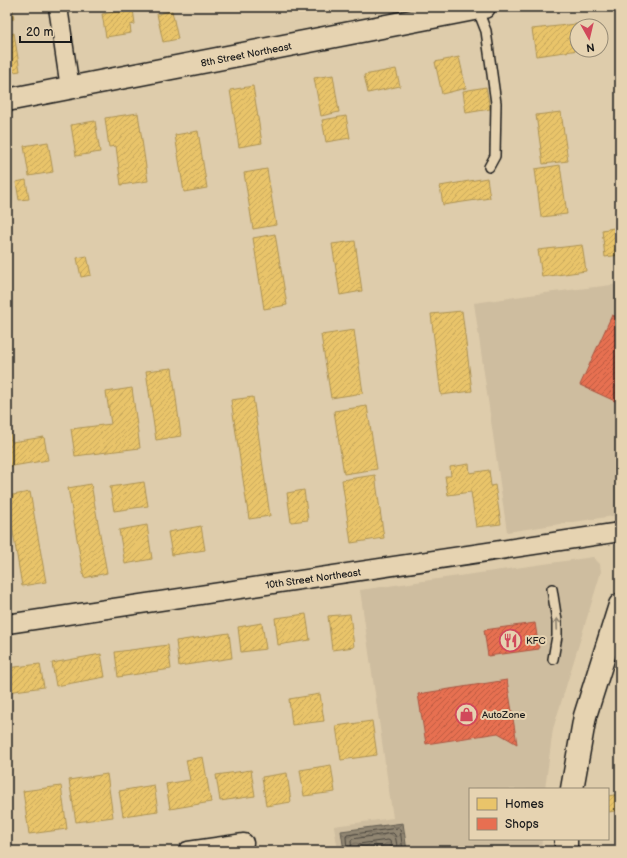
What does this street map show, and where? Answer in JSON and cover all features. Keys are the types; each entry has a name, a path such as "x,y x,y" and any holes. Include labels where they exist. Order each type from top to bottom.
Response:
{"street":[{"path":"58,7 70,88"},
{"name":"8th Street Northeast","path":"7,100 479,7"},
{"name":"10th Street Northeast","path":"7,624 620,532"},
{"path":"572,788 585,716 620,605"},
{"path":"566,840 566,851"},
{"path":"188,851 244,843"}],"lane":[{"path":"479,7 486,31 496,103 495,156 489,167"},
{"path":"552,589 557,621 557,636 553,659"}],"shaded area":[{"path":"620,284 620,515 507,532 474,303"},
{"path":"593,557 600,564 601,572 553,729 545,788 469,788 469,840 542,840 541,851 338,851 334,826 393,818 360,590"}],"water":[{"path":"403,823 407,851 344,851 341,831"}],"building: Homes":[{"path":"7,7 12,7 14,19 7,20"},
{"path":"133,9 135,24 130,25 131,33 106,37 102,14"},
{"path":"172,11 178,39 163,42 157,14"},
{"path":"569,25 569,51 536,56 532,29"},
{"path":"14,33 20,71 7,73 7,35"},
{"path":"459,57 466,88 442,94 435,62"},
{"path":"396,69 400,86 368,93 364,75"},
{"path":"333,75 339,112 321,116 314,78"},
{"path":"253,86 262,143 239,147 230,90"},
{"path":"486,87 490,109 466,113 463,91"},
{"path":"561,112 568,161 543,164 536,115"},
{"path":"138,113 148,181 121,185 116,146 109,147 105,118"},
{"path":"346,116 350,138 326,142 322,120"},
{"path":"95,121 100,152 76,156 71,125"},
{"path":"198,131 207,188 184,192 175,135"},
{"path":"48,142 53,172 29,176 24,146"},
{"path":"560,165 567,214 541,217 535,169"},
{"path":"267,169 276,225 253,229 244,173"},
{"path":"487,178 490,198 443,205 440,186"},
{"path":"26,180 29,199 19,200 16,182"},
{"path":"620,227 620,255 605,257 602,230"},
{"path":"275,234 287,305 264,309 253,238"},
{"path":"355,241 362,291 340,295 332,244"},
{"path":"582,245 586,271 542,277 538,250"},
{"path":"87,256 91,275 81,277 77,258"},
{"path":"462,311 472,391 441,395 431,314"},
{"path":"354,330 363,393 331,398 321,335"},
{"path":"172,368 181,436 156,440 146,371"},
{"path":"132,388 140,448 75,456 71,429 111,424 106,392"},
{"path":"253,397 270,516 249,519 231,400"},
{"path":"367,406 377,469 344,474 334,411"},
{"path":"7,412 12,442 44,437 48,460 7,467"},
{"path":"469,464 470,473 489,470 491,486 495,485 501,524 476,527 471,492 448,495 445,476 451,476 450,467"},
{"path":"375,475 384,538 351,543 342,480"},
{"path":"144,482 148,506 114,511 110,487"},
{"path":"91,484 107,573 84,578 68,488"},
{"path":"304,490 308,520 291,522 287,493"},
{"path":"30,492 46,582 22,586 7,496"},
{"path":"147,525 152,559 125,564 119,530"},
{"path":"201,526 205,550 172,555 168,532"},
{"path":"306,614 310,640 278,645 275,618"},
{"path":"350,614 354,647 332,650 328,616"},
{"path":"262,623 266,649 241,652 238,627"},
{"path":"229,633 232,658 179,666 176,641"},
{"path":"168,645 171,669 118,677 115,652"},
{"path":"101,654 105,677 56,686 52,663"},
{"path":"40,664 44,687 7,692 7,668"},
{"path":"320,694 324,721 292,725 289,699"},
{"path":"372,721 377,755 341,760 336,726"},
{"path":"203,757 211,802 170,809 166,784 190,780 186,760"},
{"path":"331,765 335,792 304,796 300,770"},
{"path":"251,770 255,796 220,801 216,775"},
{"path":"287,773 291,802 266,806 262,777"},
{"path":"107,774 113,817 76,822 69,780"},
{"path":"154,785 158,811 123,816 119,791"},
{"path":"61,786 67,829 29,834 23,791"},
{"path":"620,794 620,810 609,812 609,796"}],"building: Shops":[{"path":"612,315 620,318 620,394 617,402 580,385"},
{"name":"KFC","path":"535,623 539,649 488,656 484,630"},
{"name":"AutoZone","path":"507,680 517,744 498,733 426,744 418,694"}],"place":[{"name":"KFC","path":"511,640"},
{"name":"AutoZone","path":"467,714"}]}
